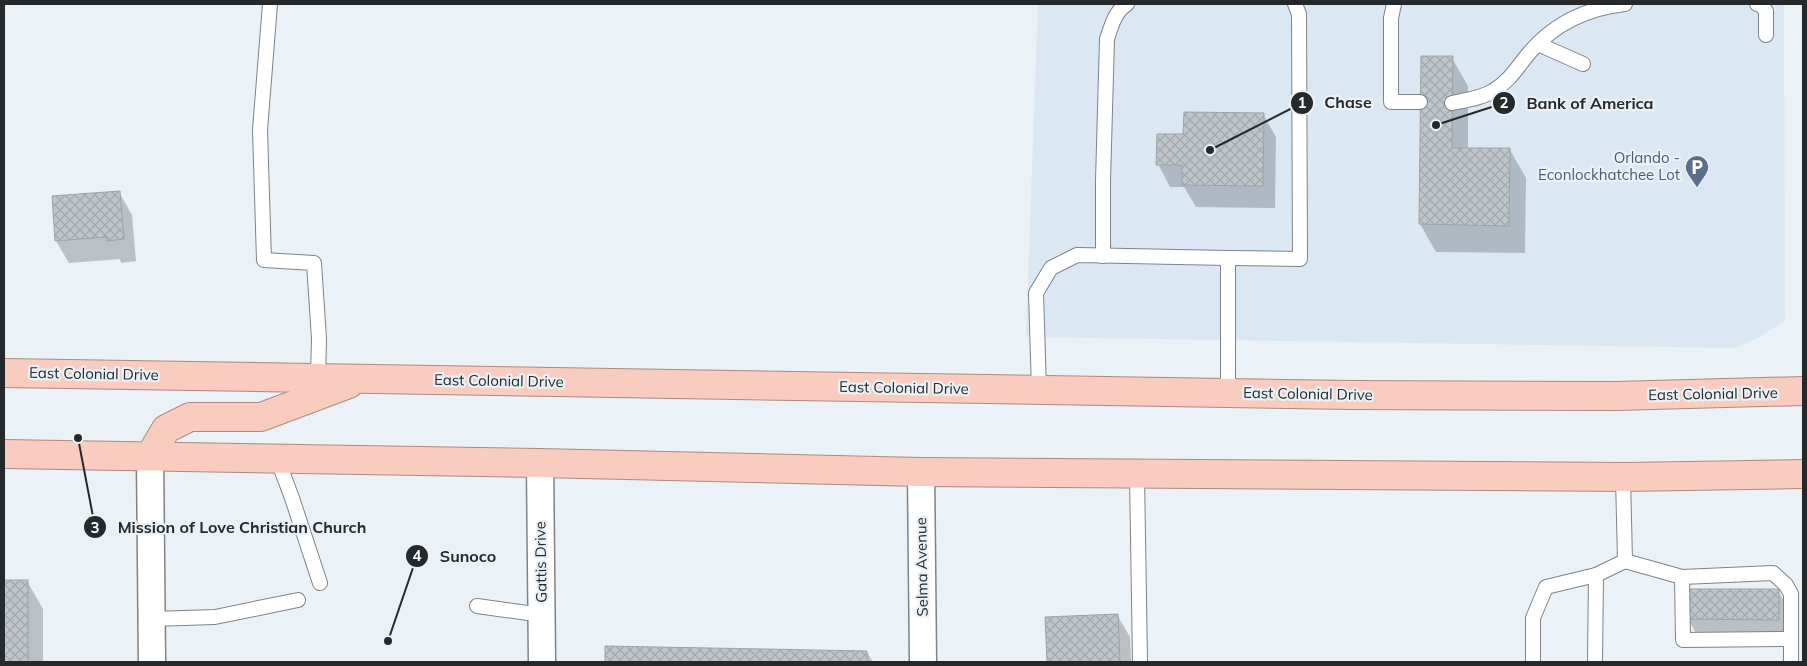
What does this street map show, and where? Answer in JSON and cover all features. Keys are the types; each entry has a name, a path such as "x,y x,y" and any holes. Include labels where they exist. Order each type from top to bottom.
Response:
{"highway":[{"name":"East Colonial Drive","path":"4,373 1228,393 1616,396 1803,391"},
{"path":"150,456 166,429 190,417 261,417 362,379"},
{"path":"4,454 540,463 921,472 1623,477 1803,474"}],"street":[{"path":"150,456 152,662"},
{"name":"Gattis Drive","path":"540,463 542,662"},
{"name":"Selma Avenue","path":"921,472 923,662"}],"lane":[{"path":"270,4 260,130 264,260 314,263 319,339 318,378"},
{"path":"1103,256 1107,40 1114,20 1122,7 1127,4"},
{"path":"1038,390 1036,293 1051,268 1077,255 1300,259 1299,14 1295,4"},
{"path":"1394,4 1391,18 1391,102 1420,102"},
{"path":"1452,103 1469,100 1492,92 1509,79 1531,50 1556,28 1583,12 1606,6 1625,4"},
{"path":"1757,4 1760,4 1766,11 1766,35"},
{"path":"1538,44 1583,64"},
{"path":"1228,258 1228,393"},
{"path":"277,458 320,583"},
{"path":"1138,474 1140,662"},
{"path":"1623,477 1625,561"},
{"path":"1533,662 1533,618 1546,587 1596,575 1625,561 1682,577 1773,573 1786,585 1791,594 1791,662"},
{"path":"1595,662 1596,575"},
{"path":"1682,577 1683,640 1791,639"},
{"path":"152,619 215,617 298,600"},
{"path":"477,606 542,615"}],"shaded area":[{"path":"1038,4 1784,4 1785,321 1756,339 1735,348 1026,337"}],"building":[{"path":"1421,56 1453,56 1452,148 1510,148 1509,226 1419,224"},
{"path":"1184,112 1264,113 1263,186 1182,185 1182,165 1156,165 1157,134 1183,134"},
{"path":"120,191 124,239 107,241 107,237 55,241 52,196"},
{"path":"4,580 28,580 28,662 4,662"},
{"path":"1687,589 1779,589 1779,620 1687,619"},
{"path":"1118,614 1120,662 1047,662 1045,617"},
{"path":"605,646 867,651 867,662 605,662"}],"place":[{"name":"Bank of America","path":"1436,125"},
{"name":"Chase","path":"1210,150"},
{"name":"Orlando - Econlockhatchee Lot","path":"1697,188"},
{"name":"Mission of Love Christian Church","path":"78,438"},
{"name":"Sunoco","path":"388,641"}]}
